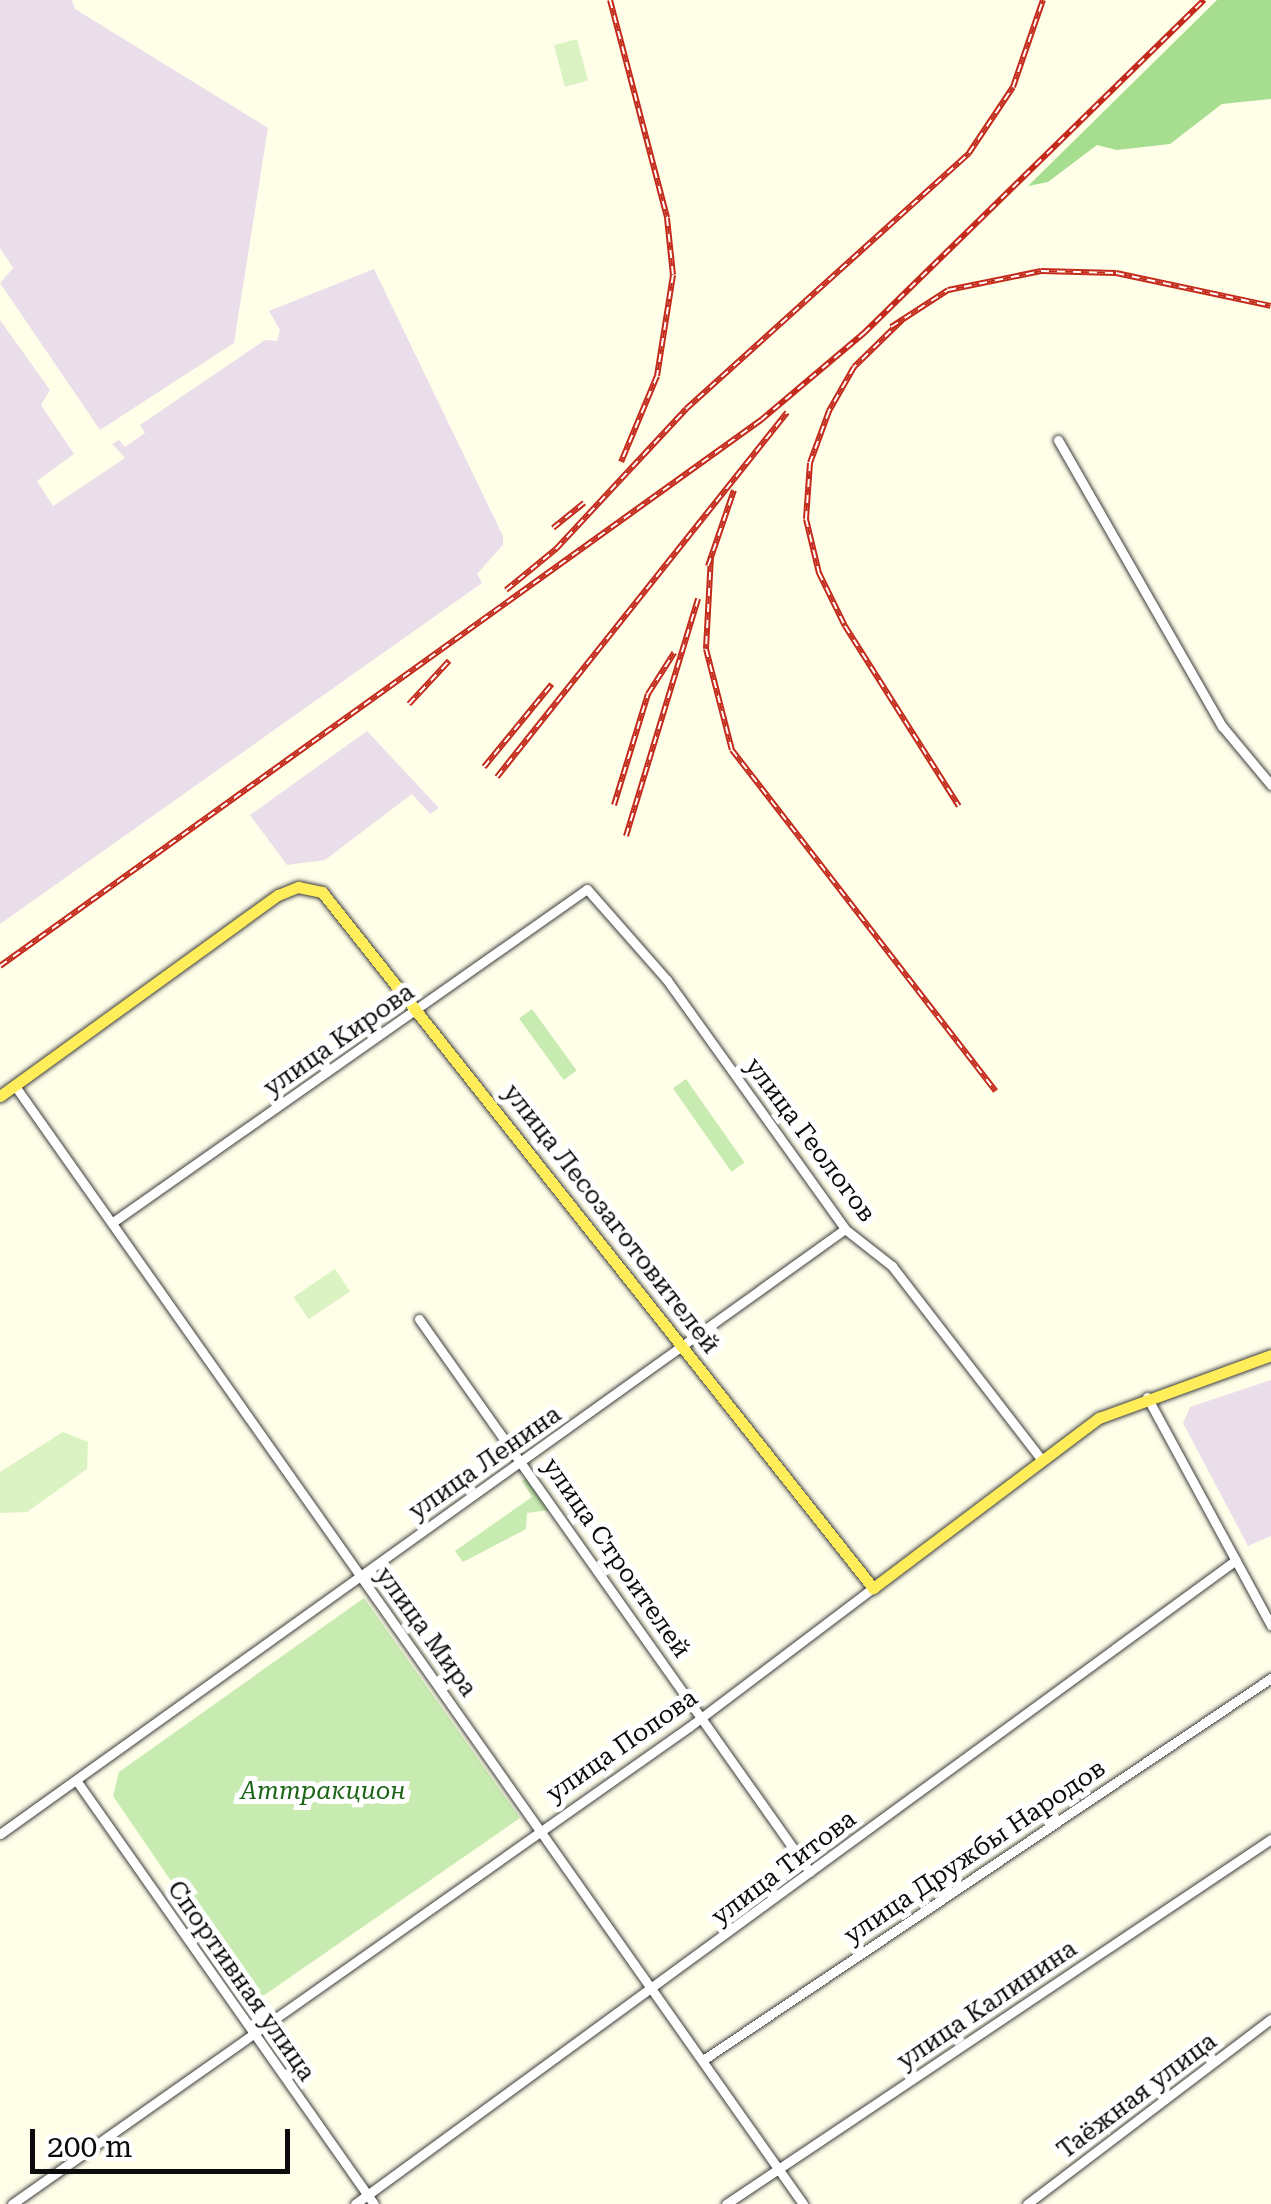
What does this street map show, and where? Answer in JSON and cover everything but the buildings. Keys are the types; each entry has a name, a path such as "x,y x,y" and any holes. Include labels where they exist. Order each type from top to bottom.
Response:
{"main road":[{"name":"улица Лесозаготовителей","path":"15,1086 278,896 307,887 328,896 873,1588"},
{"path":"0,1096 15,1086"},
{"name":"улица Попова","path":"873,1588 1099,1418 1147,1397 1271,1355"}],"street":[{"path":"1058,440 1222,726 1271,785"},
{"name":"улица Кирова","path":"113,1222 587,889"},
{"name":"улица Геологов","path":"587,889 667,980 845,1228 892,1266 1042,1460"},
{"name":"улица Мира","path":"15,1086 803,2204"},
{"name":"улица Ленина","path":"0,1834 845,1228"},
{"name":"улица Строителей","path":"419,1319 810,1872"},
{"path":"1147,1397 1271,1625"},
{"name":"улица Титова","path":"355,2204 371,2200 1236,1560"},
{"name":"улица Попова","path":"12,2204 703,1717 873,1588"},
{"name":"улица Дружбы Народов","path":"704,2060 1271,1678"},
{"name":"Спортивная улица","path":"76,1780 371,2200"},
{"name":"улица Калинина","path":"726,2204 1271,1839"},
{"name":"Таёжная улица","path":"1028,2204 1271,2019"}],"shaded area":[{"path":"0,0 72,0 75,9 268,128 234,343 100,430 0,283 13,268 0,248"},
{"path":"374,269 503,536 503,545 477,574 482,583 0,924 0,320 50,390 41,405 74,454 37,481 53,506 125,458 112,444 119,440 125,447 145,433 140,425 265,340 277,341 280,330 269,311"},
{"path":"367,731 439,808 430,814 412,794 325,860 287,865 250,815"},
{"path":"1271,1380 1271,1536 1248,1546 1183,1423 1190,1407"}],"green space":[{"path":"1217,0 1271,0 1271,99 1222,104 1170,144 1117,150 1097,145 1048,182 1028,186"},
{"path":"577,39 588,81 565,87 554,45"},
{"path":"532,1009 577,1070 564,1080 519,1018"},
{"path":"686,1079 745,1163 731,1172 673,1088"},
{"path":"335,1269 350,1291 309,1319 294,1297"},
{"path":"63,1432 88,1442 87,1469 27,1512 0,1513 0,1472"},
{"path":"527,1478 550,1510 527,1513 526,1529 463,1562 455,1551 532,1497 522,1481"},
{"name":"Аттракцион","path":"364,1598 520,1818 263,1996 249,1995 113,1796 119,1772"}],"railway":[{"path":"610,0 667,218 673,275 657,376 621,462"},
{"path":"506,590 556,549 686,409 969,153 1013,87 1043,0"},
{"path":"0,966 761,420 864,333 1204,0"},
{"path":"891,327 948,290 1041,271 1116,273 1271,306"},
{"path":"902,320 854,367 829,411 810,463 806,519 819,573 845,626 959,806"},
{"path":"497,777 787,412"},
{"path":"708,566 734,490"},
{"path":"553,528 584,503"},
{"path":"711,556 706,649 732,750 996,1091"},
{"path":"626,836 698,599"},
{"path":"614,805 648,694 674,653"},
{"path":"409,704 449,661"},
{"path":"484,767 552,684"}]}
